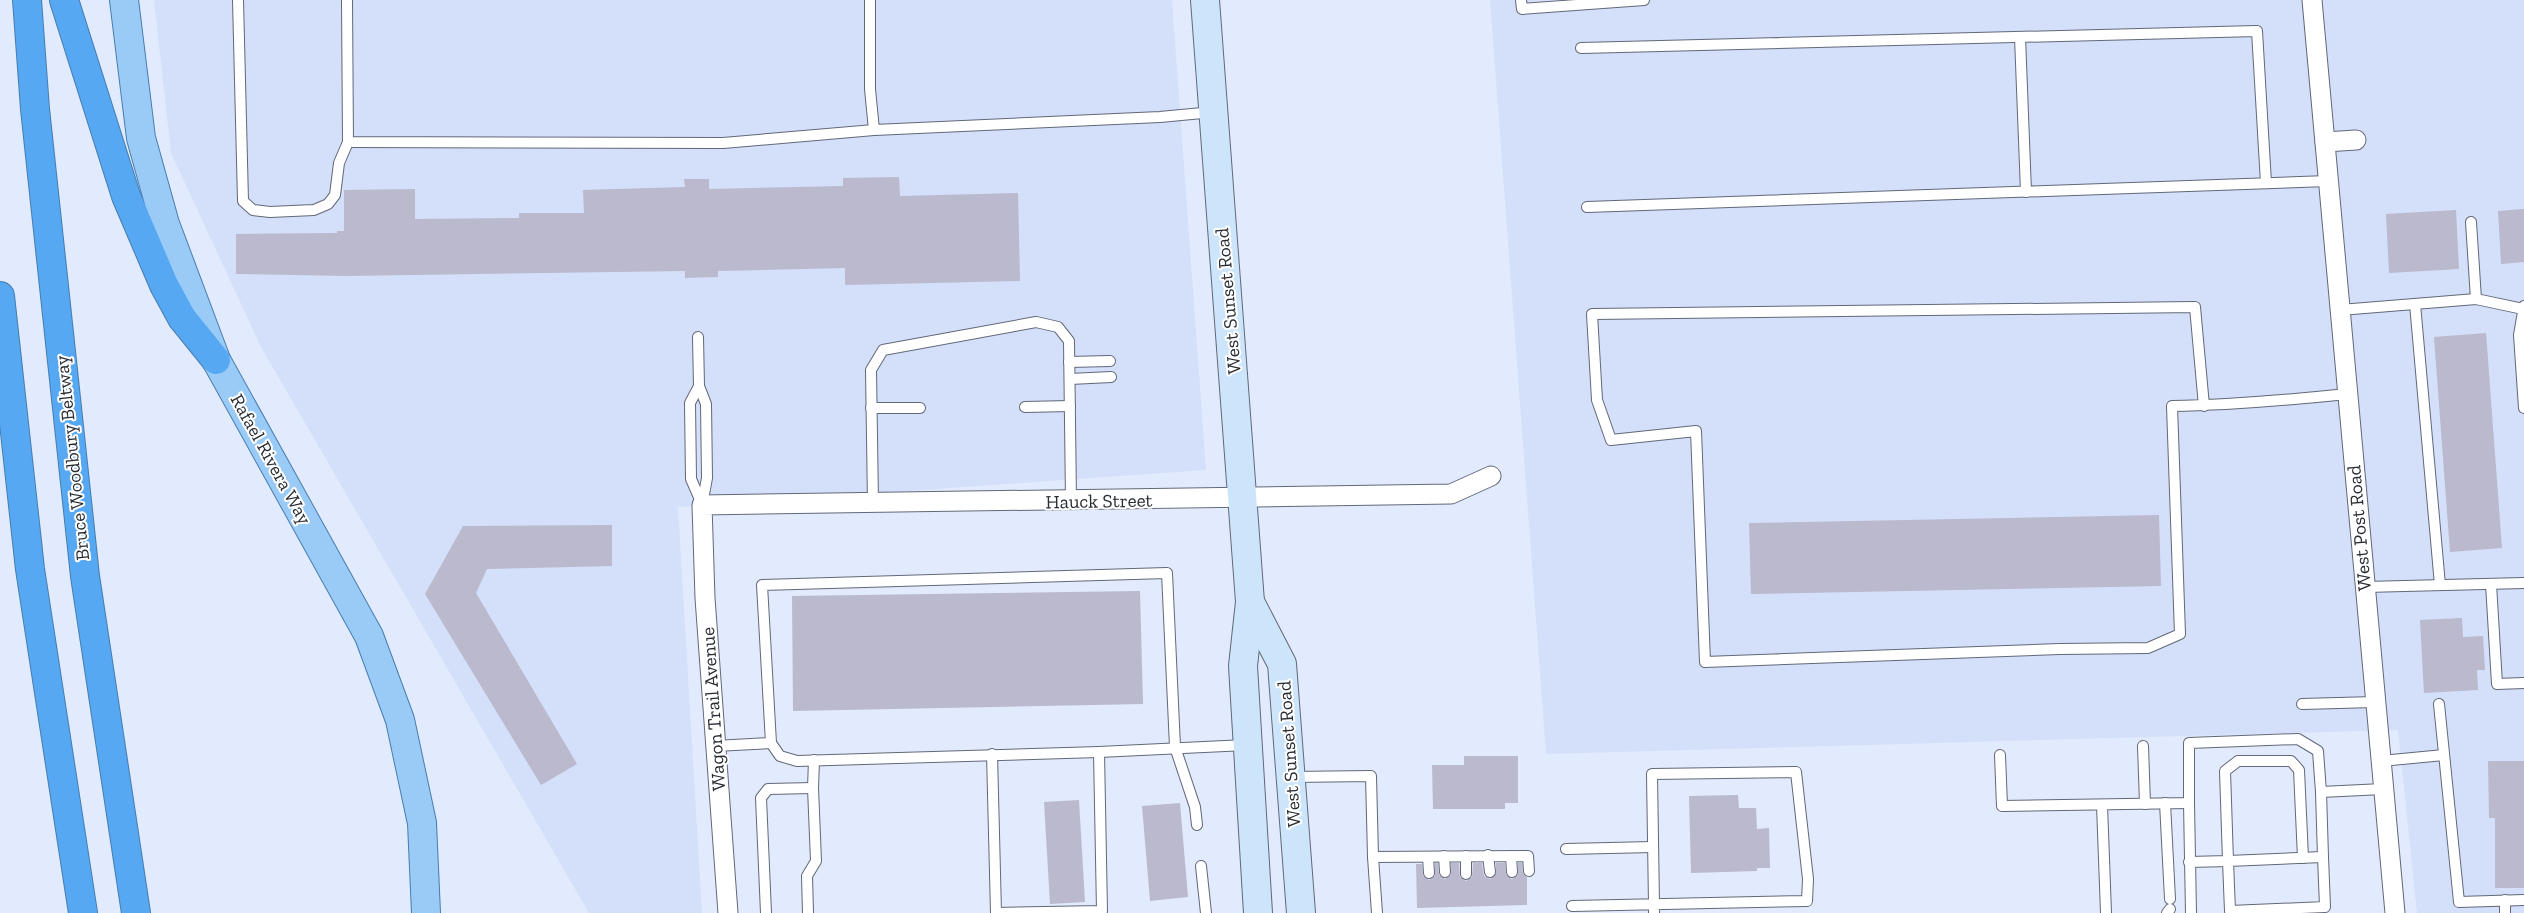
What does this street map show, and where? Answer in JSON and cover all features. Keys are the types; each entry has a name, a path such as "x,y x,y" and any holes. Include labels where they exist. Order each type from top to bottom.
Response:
{"highway":[{"name":"Bruce Woodbury Beltway","path":"27,0 35,109 85,576 136,913"},
{"path":"64,0 126,196 164,285 182,318 216,360"},
{"path":"0,296 30,569 83,913"}],"main road":[{"name":"Rafael Rivera Way","path":"124,0 141,138 145,154 166,224 216,360 369,636 400,720 422,824 426,913"},
{"name":"West Sunset Road","path":"1205,0 1244,499 1250,602 1243,666 1258,913"},
{"name":"West Sunset Road","path":"1250,602 1282,664 1301,913"},
{"path":"422,824 446,913"}],"street":[{"name":"West Post Road","path":"2312,0 2395,913"},
{"path":"2324,142 2356,140"},
{"name":"Hauck Street","path":"702,505 1244,499 1451,494 1491,476"},
{"name":"Wagon Trail Avenue","path":"702,505 705,598 728,913"}],"lane":[{"path":"238,0 243,201 253,210 270,212 314,210 328,204 335,194 340,163 348,142 347,0"},
{"path":"870,0 870,89 874,130"},
{"path":"1521,0 1522,9 1644,0"},
{"path":"1581,48 2257,31 2266,183"},
{"path":"2020,37 2026,192"},
{"path":"348,142 723,143 874,130 1160,117 1213,112"},
{"path":"1587,207 2328,182"},
{"path":"2471,222 2476,299"},
{"path":"2340,310 2476,299 2523,307 2521,334 2524,408"},
{"path":"2415,304 2440,585"},
{"path":"2204,406 2196,307 1592,314 1597,400 1611,440 1696,431 1705,662 2060,648 2148,648 2180,634 2172,406 2204,406 2240,405 2348,394"},
{"path":"873,504 871,370 883,350 1036,322 1058,327 1069,341 1071,501"},
{"path":"698,337 699,386 706,404 707,478 702,505"},
{"path":"1069,362 1110,361"},
{"path":"1070,379 1111,377"},
{"path":"699,386 690,403 691,479 702,505"},
{"path":"1025,407 1070,406"},
{"path":"871,408 920,408"},
{"path":"1197,825 1195,807 1175,747 1167,573 762,585 771,743 780,756 797,761 1099,752 1175,747 1249,745"},
{"path":"2365,588 2524,583"},
{"path":"2491,584 2497,684 2524,683"},
{"path":"2302,704 2375,702"},
{"path":"2439,704 2459,902 2524,900"},
{"path":"2190,913 2189,743 2298,739 2318,751 2325,907 2292,904 2262,905 2230,911 2226,771 2238,761 2291,762 2299,770 2303,858"},
{"path":"715,746 771,743"},
{"path":"2143,746 2146,804"},
{"path":"992,754 996,913 1103,912 1099,752"},
{"path":"2000,755 2002,806 2189,803"},
{"path":"2381,761 2444,755"},
{"path":"808,913 807,876 816,861 813,788 814,760"},
{"path":"1572,906 1654,909 1807,901 1808,879 1796,772 1652,774 1654,909"},
{"path":"1290,777 1370,776 1377,913"},
{"path":"766,913 761,798 768,788 813,788"},
{"path":"2321,792 2383,789"},
{"path":"2165,803 2169,907"},
{"path":"2102,805 2106,913"},
{"path":"1566,849 1653,847"},
{"path":"1444,856 1444,872"},
{"path":"1466,856 1466,874"},
{"path":"1488,856 1490,872"},
{"path":"1511,856 1512,872"},
{"path":"1374,857 1528,856 1529,871"},
{"path":"1428,857 1429,873"},
{"path":"2189,862 2228,861 2261,865 2289,858 2323,857"},
{"path":"2289,858 2290,869"},
{"path":"1201,866 1206,913"},
{"path":"2505,900 2505,913"}],"shaded area":[{"path":"154,0 1172,0 1206,470 678,507 702,913 589,913 261,347 171,153"},
{"path":"1490,0 2524,0 2524,913 2417,913 2398,730 1546,754"}],"building":[{"path":"899,177 900,196 1018,193 1020,281 845,285 845,268 718,271 718,277 685,278 685,271 346,276 236,274 236,234 337,233 337,231 344,231 344,190 415,189 415,219 519,218 519,213 584,213 583,190 685,187 684,179 709,179 709,189 843,186 843,178"},
{"path":"2524,209 2524,262 2501,264 2498,211"},
{"path":"2456,210 2459,269 2389,273 2386,214"},
{"path":"2486,333 2502,548 2450,552 2434,337"},
{"path":"2159,515 2161,586 1751,594 1749,523"},
{"path":"612,525 612,566 487,569 476,593 577,764 541,785 425,594 463,526"},
{"path":"1140,591 1143,704 793,711 792,596"},
{"path":"2462,618 2463,637 2483,636 2485,670 2477,670 2478,690 2424,693 2420,620"},
{"path":"1464,756 1518,756 1518,803 1505,803 1505,809 1433,809 1432,765 1464,765"},
{"path":"2488,761 2524,761 2524,888 2495,888 2495,818 2489,818"},
{"path":"1738,795 1739,808 1756,808 1757,829 1769,828 1770,868 1757,868 1757,871 1691,873 1689,796"},
{"path":"1079,800 1085,902 1050,904 1044,802"},
{"path":"1180,803 1188,897 1150,901 1142,806"},
{"path":"1435,863 1438,863 1439,875 1445,879 1451,875 1451,863 1459,863 1460,877 1466,881 1472,877 1473,863 1482,863 1484,876 1490,879 1496,874 1496,863 1505,863 1506,875 1512,879 1518,875 1518,863 1522,863 1523,874 1527,877 1527,905 1417,908 1416,864 1422,864 1423,876 1429,880 1435,876"}]}
